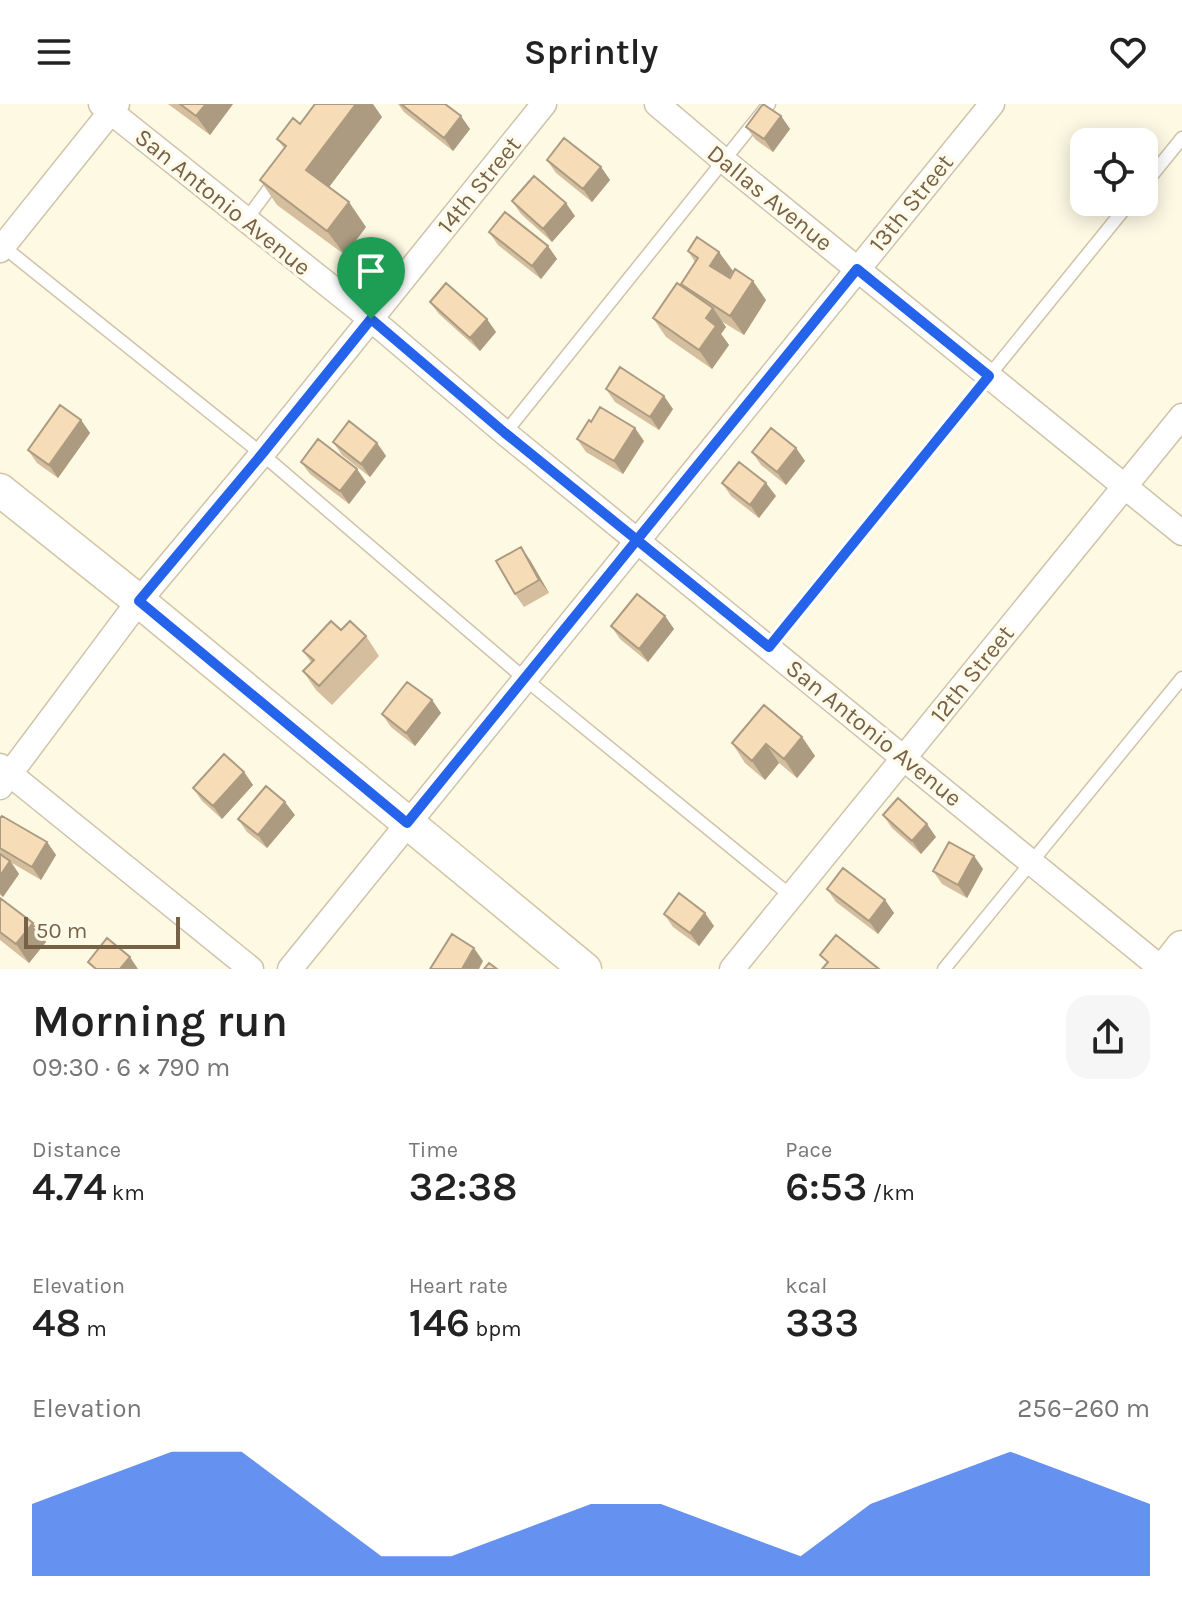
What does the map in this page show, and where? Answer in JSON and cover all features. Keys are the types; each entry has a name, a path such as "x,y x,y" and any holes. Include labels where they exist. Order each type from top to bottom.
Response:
{"main road":[{"path":"0,490 585,969"},
{"path":"1164,969 1182,947"}],"street":[{"name":"14th Street","path":"3,776 139,601 262,454 544,104"},
{"name":"Dallas Avenue","path":"657,104 1182,533"},
{"name":"13th Street","path":"290,969 992,104"},
{"name":"San Antonio Avenue","path":"109,107 1164,969"},
{"path":"1,247 109,107"},
{"name":"12th Street","path":"732,969 1182,416"},
{"path":"3,776 251,969"}],"lane":[{"path":"505,433 769,104"},
{"path":"1158,168 1182,138"},
{"path":"246,220 281,173"},
{"path":"769,647 1119,216"},
{"path":"1,247 262,454 525,679 791,896"},
{"path":"944,969 1182,678"}],"building":[{"path":"180,104 206,104 196,116"},
{"path":"315,104 356,104 306,170 349,202 327,231 260,180 286,146 277,139 293,118 300,124"},
{"path":"401,104 445,104 461,116 444,138"},
{"path":"763,104 781,116 764,139 746,127"},
{"path":"564,138 601,167 583,189 547,160"},
{"path":"534,176 566,203 543,229 512,201"},
{"path":"505,212 548,246 532,266 489,232"},
{"path":"697,237 719,252 710,266 730,278 735,269 753,281 730,316 681,284 698,258 688,251"},
{"path":"446,283 487,319 470,338 430,302"},
{"path":"677,283 713,308 706,318 716,326 699,350 653,318"},
{"path":"620,367 664,396 650,417 606,389"},
{"path":"60,405 81,420 49,465 28,450"},
{"path":"600,407 635,428 614,461 577,439"},
{"path":"349,421 377,443 361,464 333,442"},
{"path":"771,428 796,448 777,472 752,452"},
{"path":"318,439 357,469 340,491 301,462"},
{"path":"739,462 766,483 750,505 722,483"},
{"path":"521,547 539,580 515,594 496,561"},
{"path":"637,594 665,616 639,649 611,626"},
{"path":"331,621 341,630 350,621 366,636 319,686 303,671 314,660 303,651"},
{"path":"407,682 432,700 406,733 382,714"},
{"path":"764,705 802,737 784,759 766,744 752,761 732,743"},
{"path":"224,754 244,772 213,806 193,788"},
{"path":"266,786 285,802 258,835 238,819"},
{"path":"898,798 927,824 912,841 883,815"},
{"path":"2,816 47,842 32,867 0,848"},
{"path":"949,842 974,856 958,885 933,871"},
{"path":"0,854 10,861 0,876"},
{"path":"843,868 885,900 869,921 827,889"},
{"path":"679,893 705,913 690,933 664,914"},
{"path":"0,898 33,923 16,944 0,932"},
{"path":"452,934 474,948 462,969 430,969"},
{"path":"836,935 879,969 822,969 828,962 820,955"},
{"path":"107,938 130,957 120,969 96,969 88,962"}],"route":[{"path":"371,319 139,601 407,823 638,540 857,269 989,376 769,647 638,540 505,433 371,319"}]}
